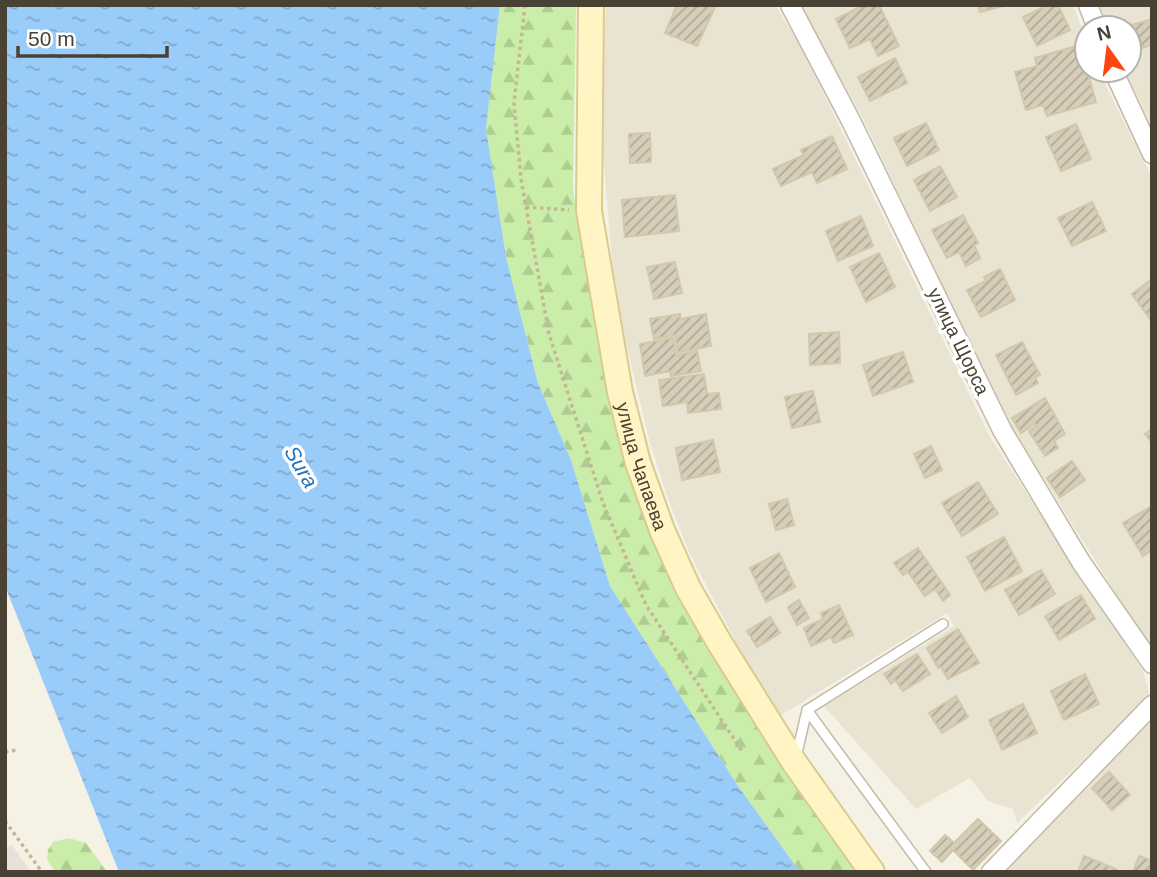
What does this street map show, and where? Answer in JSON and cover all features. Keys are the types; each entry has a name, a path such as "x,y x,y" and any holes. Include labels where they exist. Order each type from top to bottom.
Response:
{"street":[{"name":"улица Чапаева","path":"591,5 589,211 620,391 638,463 662,530 688,587 713,631 794,762 872,872"},
{"name":"улица Щорса","path":"790,5 852,121 1002,430 1081,562 1152,664"},
{"path":"1120,84 1152,154"},
{"path":"991,872 1152,705"}],"lane":[{"path":"794,762 807,710 943,624"},
{"path":"807,710 926,872"}],"path":[{"path":"525,5 514,103 526,207 549,334 603,503 646,605 742,751"},
{"path":"526,207 589,211"},
{"path":"5,752 17,750"},
{"path":"5,821 42,872"}],"shaded area":[{"path":"606,5 775,5 801,47 990,437 1143,671 1150,696 1017,823 1013,809 988,801 970,778 916,809 824,706 954,626 947,613 780,716 744,657 689,552 649,439 625,339 612,260 600,116"},
{"path":"800,5 1073,5 1076,14 1073,14 1073,84 1105,84 1152,178 1152,651 1010,425 860,113"},
{"path":"1100,5 1152,5 1152,127 1132,84 1143,84 1143,14 1104,14"},
{"path":"1152,721 1152,872 1005,872 1044,827"},
{"path":"12,845 31,872 5,872 5,847"}],"green space":[{"path":"500,5 576,5 573,189 606,389 637,493 703,643 856,872 800,872 738,786 610,586 571,460 538,383 506,257 486,129"},
{"path":"69,838 86,843 107,872 55,872 47,860 48,850 53,842"}],"water":[{"name":"Sura","path":"5,5 500,5 486,129 506,257 538,383 571,460 610,586 738,786 800,872 119,872 5,586"}],"building":[{"path":"677,5 716,5 697,46 665,33"},
{"path":"864,5 879,5 899,46 878,56 870,39 850,48 836,19"},
{"path":"978,5 1007,5 980,12"},
{"path":"1048,5 1058,5 1070,30 1037,46 1023,17"},
{"path":"1152,19 1152,45 1143,48 1143,22"},
{"path":"1073,47 1073,84 1091,84 1096,102 1047,116 1043,105 1026,110 1015,72 1037,66 1035,58"},
{"path":"895,58 907,83 870,101 858,77"},
{"path":"926,123 939,150 907,166 894,138"},
{"path":"1076,124 1091,159 1061,171 1046,137"},
{"path":"650,133 651,162 630,163 629,134"},
{"path":"832,136 847,169 817,183 812,172 781,186 773,169 804,155 801,150"},
{"path":"940,166 957,197 930,211 914,180"},
{"path":"675,195 679,231 625,237 622,200"},
{"path":"1092,202 1106,231 1072,246 1058,218"},
{"path":"963,215 978,243 974,245 980,258 966,266 959,252 947,258 932,230"},
{"path":"861,216 873,246 838,261 826,231"},
{"path":"879,253 895,287 866,302 850,267"},
{"path":"675,262 682,293 654,299 647,267"},
{"path":"1000,269 1015,300 981,317 967,290 986,281 984,277"},
{"path":"1152,279 1152,318 1150,319 1132,294"},
{"path":"680,314 680,319 706,314 711,346 678,352 675,335 654,339 650,319"},
{"path":"839,332 840,363 810,365 809,334"},
{"path":"673,338 676,355 697,351 701,371 671,376 670,371 645,376 640,344"},
{"path":"1022,342 1040,375 1035,377 1038,383 1016,395 996,355"},
{"path":"903,352 913,382 873,396 863,365"},
{"path":"704,374 707,394 719,393 721,409 688,413 687,402 663,406 659,380"},
{"path":"813,391 820,422 792,428 785,397"},
{"path":"1045,398 1065,434 1054,441 1058,448 1045,456 1029,431 1037,426 1035,424 1021,433 1012,418"},
{"path":"1152,429 1152,443 1145,434"},
{"path":"713,440 720,472 682,480 676,448"},
{"path":"931,446 942,470 925,478 914,454"},
{"path":"1072,461 1085,480 1060,497 1047,478"},
{"path":"978,482 998,514 962,536 942,503"},
{"path":"787,499 794,525 776,530 769,504"},
{"path":"1152,506 1152,550 1143,556 1123,523"},
{"path":"1004,537 1022,571 985,591 967,557"},
{"path":"918,548 950,595 943,601 935,589 925,596 908,572 903,575 894,563"},
{"path":"779,553 795,587 766,602 750,568"},
{"path":"1041,570 1055,594 1019,615 1005,590"},
{"path":"1081,595 1095,619 1059,640 1045,616"},
{"path":"799,600 809,618 797,625 788,607"},
{"path":"839,605 853,635 834,643 831,637 811,646 804,628 823,619 821,613"},
{"path":"770,617 780,633 757,647 747,631"},
{"path":"958,629 979,663 948,679 941,667 938,668 927,648"},
{"path":"917,654 930,674 903,691 895,680 891,684 884,674"},
{"path":"1085,674 1099,704 1064,720 1051,691"},
{"path":"956,696 968,717 942,733 929,713"},
{"path":"1023,704 1037,733 1002,750 989,720"},
{"path":"1109,772 1130,795 1112,810 1092,788"},
{"path":"978,819 1001,841 973,870 953,850 942,862 930,851 945,835 954,843"},
{"path":"1084,856 1116,869 1115,872 1078,872"},
{"path":"1139,856 1152,861 1152,872 1133,872"}]}
